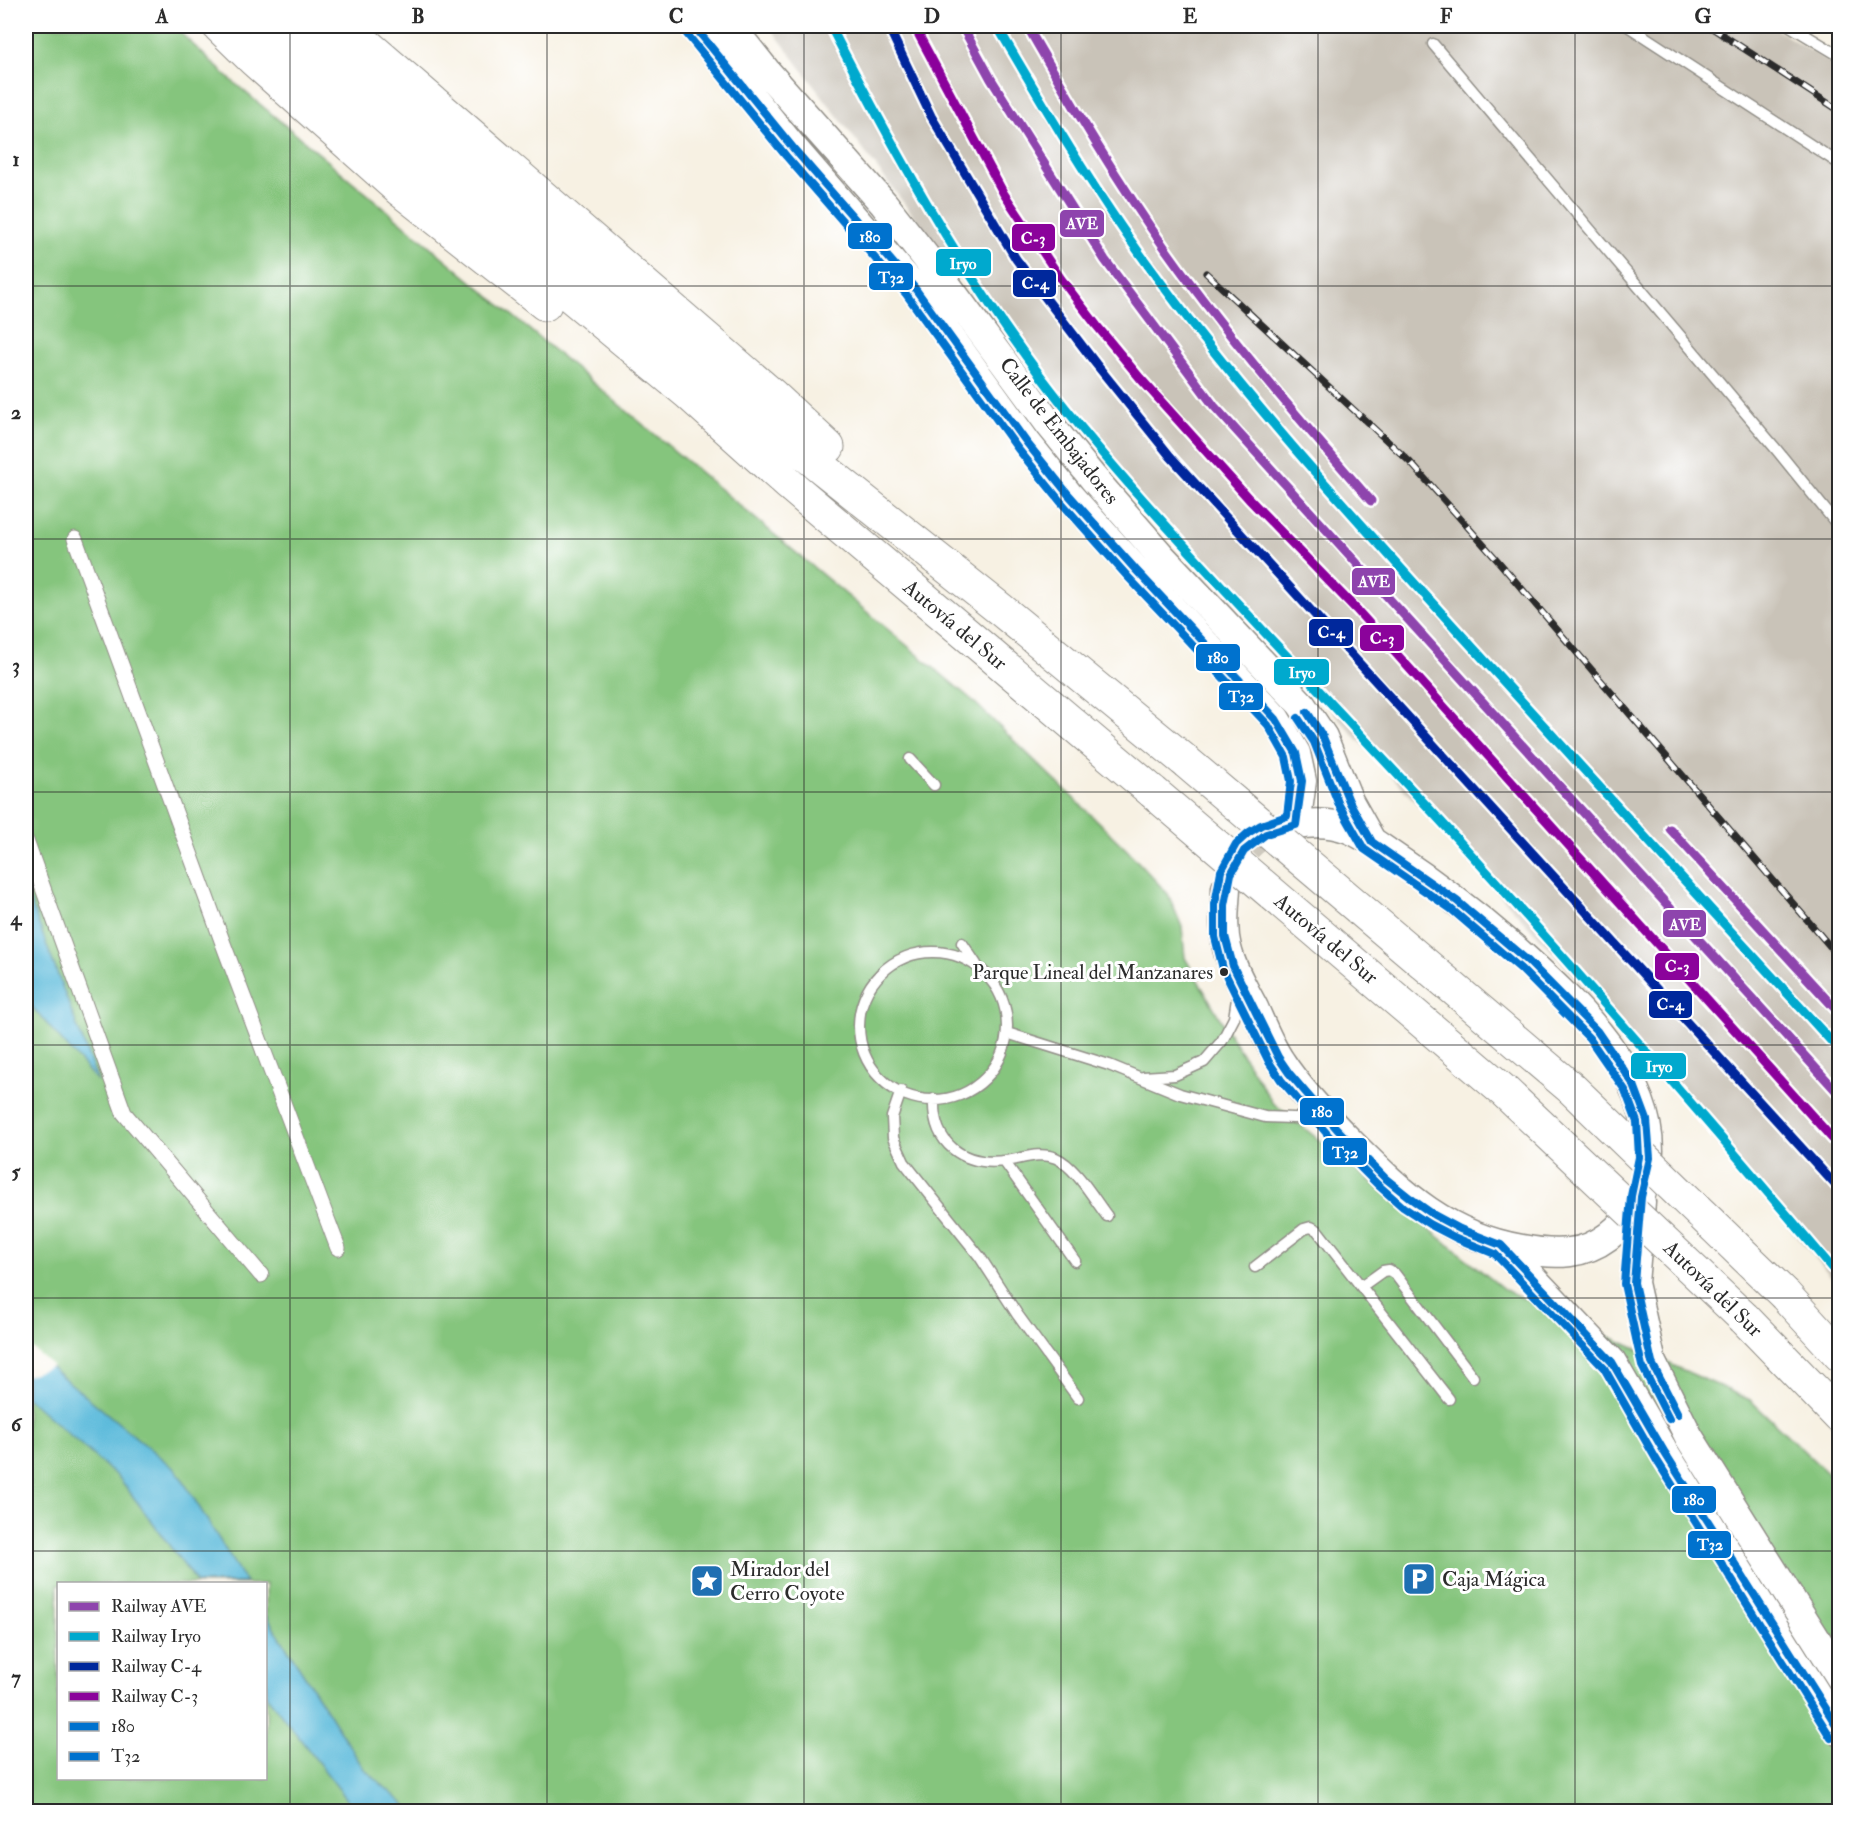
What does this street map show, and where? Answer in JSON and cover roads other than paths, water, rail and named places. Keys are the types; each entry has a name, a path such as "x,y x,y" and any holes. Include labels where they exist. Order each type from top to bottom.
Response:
{"highway":[{"path":"219,26 399,189 692,419 790,485"},
{"path":"264,26 356,113 445,192 688,393 790,485"},
{"path":"303,26 534,229 747,408 1000,609"},
{"path":"345,26 773,396 1000,609"},
{"name":"Autovía del Sur","path":"790,485 1505,1092 1744,1318 1839,1417"},
{"name":"Autovía del Sur","path":"1000,609 1184,760 1571,1088 1785,1295 1839,1355"}],"main road":[{"name":"Calle de Embajadores","path":"694,26 794,149 914,287 1013,424 1068,494 1276,719 1296,753 1302,781 1296,825 1334,824 1354,831 1372,842"},
{"name":"Calle de Embajadores","path":"730,26 892,213 1050,425 1093,478 1160,555 1301,704 1323,736 1349,801 1372,842"},
{"path":"1372,842 1415,871 1493,931 1562,993 1597,1031 1634,1085 1647,1120 1650,1158 1641,1197 1634,1282 1652,1363 1689,1437 1839,1677"},
{"path":"1226,888 1224,925 1227,947 1239,980 1280,1062 1328,1120 1383,1176 1419,1205 1459,1229 1501,1245 1540,1252 1571,1252 1604,1241 1633,1211 1641,1197"},
{"path":"1501,1245 1612,1362 1665,1453 1839,1732"}],"street":[{"path":"75,539 338,1248"},
{"path":"26,841 124,1113 261,1275"}],"lane":[{"path":"1628,26 1839,164"},
{"path":"1790,26 1839,56"},
{"path":"1433,45 1776,449 1839,528"},
{"path":"910,759 934,785"},
{"path":"962,943 995,985 1005,1008 1007,1033 1000,1058 986,1078 965,1093 934,1100 915,1098 892,1088 868,1061 860,1038 860,1013 869,989 885,969 917,954 935,952 958,956 978,966"},
{"path":"1139,1077 1175,1076 1204,1062 1222,1041 1234,1018 1239,980"},
{"path":"1007,1033 1109,1065 1180,1094 1265,1117 1328,1120"},
{"path":"901,1091 892,1117 893,1138 904,1162 980,1257 1017,1314 1078,1398"},
{"path":"934,1100 933,1114 937,1127 946,1142 961,1156 980,1161 1004,1161 1033,1156 1053,1157 1066,1163 1107,1216"},
{"path":"1004,1161 1075,1261"},
{"path":"1255,1267 1304,1229 1311,1227 1317,1230 1449,1399"},
{"path":"1362,1286 1383,1271 1389,1270 1395,1274 1473,1377"}],"water":[{"path":"26,890 98,1082 26,1000"},
{"path":"26,1347 177,1471 245,1582 196,1582 120,1479 26,1397"},
{"path":"267,1617 364,1769 412,1811 356,1811 267,1696"}],"tunnel":[{"path":"1228,884 1236,863 1249,846 1267,833 1288,826"}],"railway":[{"path":"1709,26 1840,111"},
{"path":"1206,273 1410,462 1840,958"}],"rail line":[{"name":"C-4","path":"888,26 931,116 1016,259 1170,456 1840,1190"},
{"name":"C-3","path":"914,26 1004,194 1061,279 1097,326 1140,378 1249,499 1356,609 1840,1147"},
{"name":"AVE","path":"962,26 991,79 1105,260 1214,406 1840,1095"},
{"name":"AVE","path":"1027,26 1113,170 1169,254 1242,349 1371,501"},
{"name":"Iryo","path":"833,31 904,164 955,250 1039,374 1084,431 1179,540 1529,918 1832,1268"},
{"name":"Iryo","path":"1000,31 1090,180 1148,265 1227,368 1355,517 1832,1042"},
{"name":"AVE","path":"1670,829 1840,1014"}],"place":[{"name":"Parque Lineal del Manzanares","path":"1224,972"},
{"name":"Caja Mágica","path":"1419,1579"},
{"name":"Mirador del Cerro Coyote","path":"707,1581"}]}
